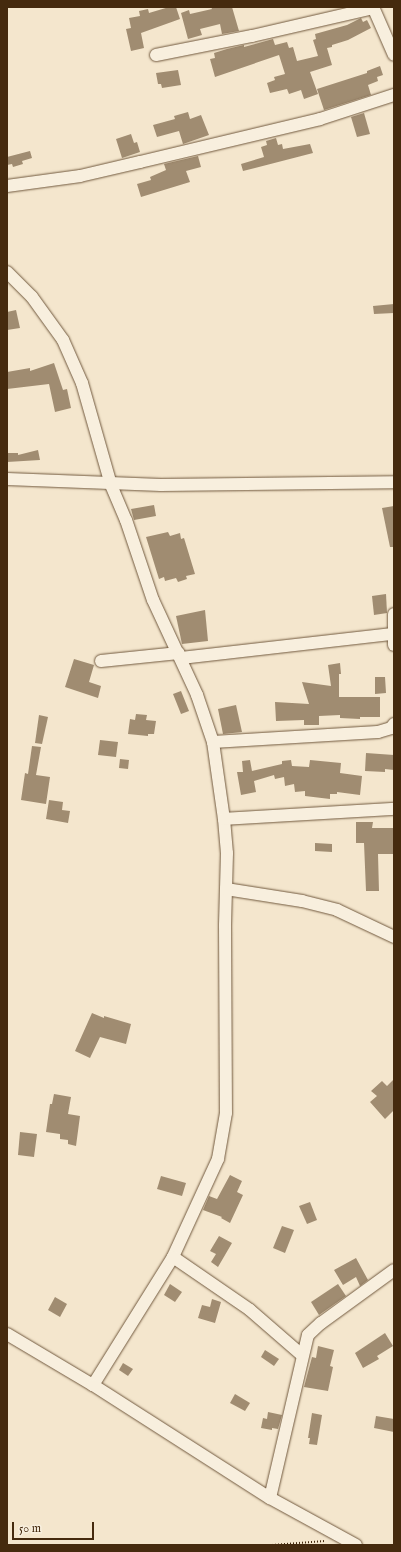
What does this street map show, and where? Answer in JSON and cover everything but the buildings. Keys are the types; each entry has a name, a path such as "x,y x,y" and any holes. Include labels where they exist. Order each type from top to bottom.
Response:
{"street":[{"path":"156,55 252,36 373,8 394,54"},
{"path":"7,186 80,176 140,162 320,119 394,95"},
{"path":"7,272 32,297 63,340 82,384 111,485 126,520 153,600 180,655 197,695 214,742 227,853 226,1113 218,1159 173,1257 93,1386"},
{"path":"7,479 111,485 394,482"},
{"path":"101,661 393,640 394,614"},
{"path":"214,742 378,732 391,728 394,724"},
{"path":"224,819 394,809"},
{"path":"226,889 302,901 336,910 394,937"},
{"path":"173,1257 250,1310 302,1355"},
{"path":"270,1498 302,1355 308,1335 321,1323 394,1270"},
{"path":"7,1334 93,1386 270,1498 351,1542"}],"path":[{"path":"272,1545 351,1542"}]}
